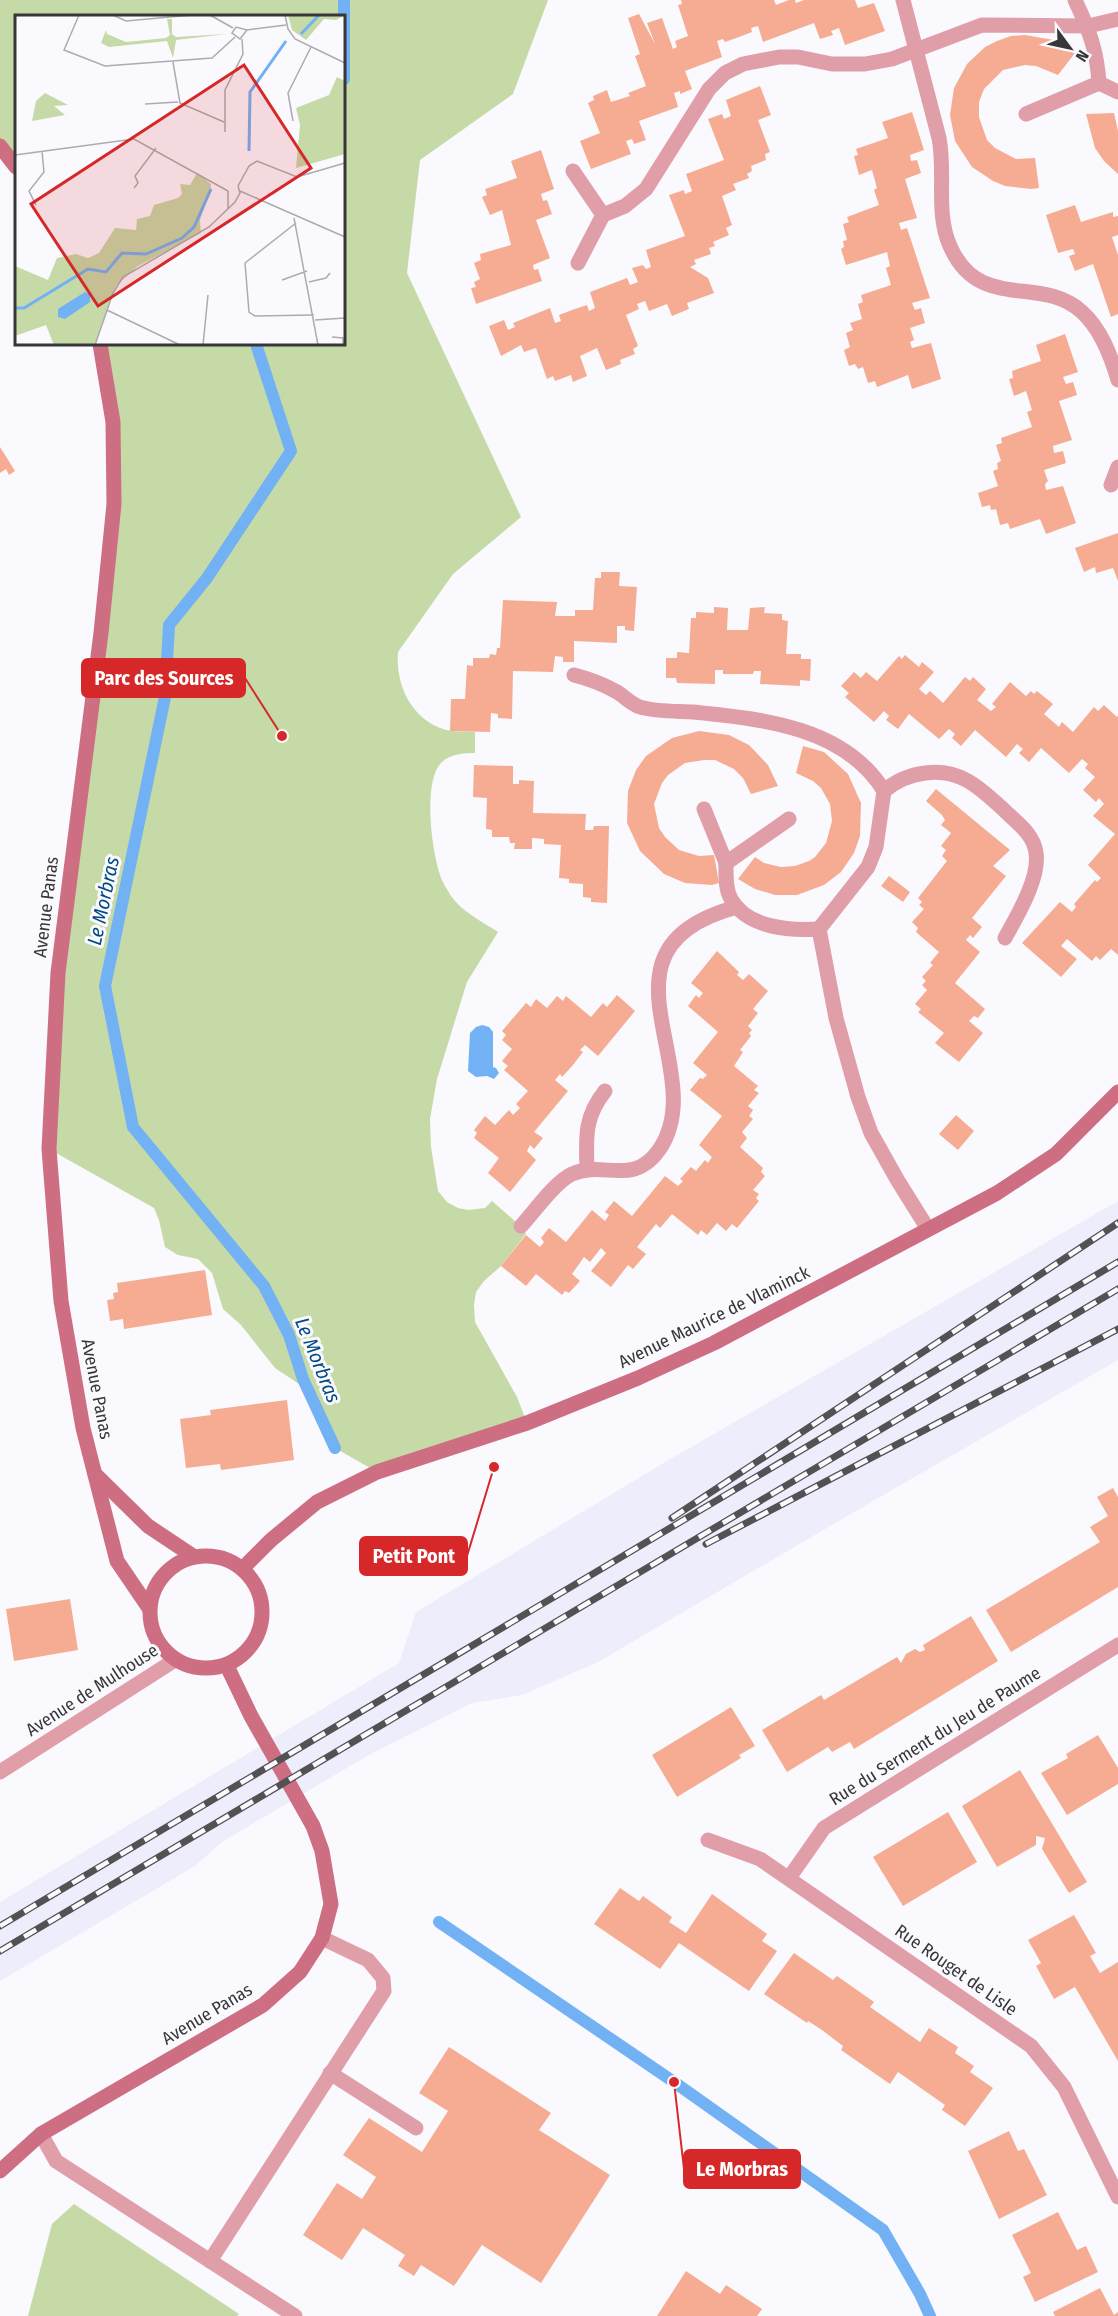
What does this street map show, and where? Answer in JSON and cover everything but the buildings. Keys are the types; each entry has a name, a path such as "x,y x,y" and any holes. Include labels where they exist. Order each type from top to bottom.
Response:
{"street":[{"path":"903,0 940,145 944,229 956,260 971,276 989,286 1049,296 1065,301 1081,310 1100,335 1118,380"},
{"path":"1075,0 1088,26 1097,55 1099,83"},
{"path":"578,263 603,215 625,206 646,189 703,97 725,73 743,64 779,57 798,57 832,64 865,64 892,59 982,25 1088,26 1118,19"},
{"path":"1026,114 1099,83 1118,92"},
{"path":"0,146 15,166"},
{"path":"573,171 603,215"},
{"name":"Avenue Panas","path":"100,345 113,422 114,504 99,645 58,973 49,1149 61,1301 71,1368 94,1474 117,1561 149,1608"},
{"path":"1111,485 1118,467"},
{"path":"574,675 604,684 639,707 780,725 813,734 828,740 855,757 867,768 884,791"},
{"path":"704,809 726,862 730,897 737,908 747,916 775,926 804,930 819,929 868,867 876,847 884,791 907,777 930,772 954,774 982,790 1026,832 1035,848 1036,866 1022,904 1005,938"},
{"path":"726,862 789,819"},
{"path":"521,1226 570,1175 587,1169 614,1172 633,1170 652,1159 659,1150 669,1129 673,1100 672,1075 658,1001 661,969 672,946 689,927 709,916 737,908"},
{"path":"819,929 836,1018 861,1106 872,1133 898,1181 928,1229"},
{"path":"587,1169 586,1139 589,1115 605,1091"},
{"name":"Avenue Maurice de Vlaminck","path":"243,1568 271,1540 317,1502 377,1472 527,1423 639,1378 714,1343 997,1194 1056,1154 1118,1092"},
{"path":"94,1474 148,1526 193,1556"},
{"path":"215,1555 243,1568 255,1583 262,1602 262,1618 256,1637 244,1653 227,1666 201,1668 175,1660 161,1647 151,1628 149,1608 154,1589 160,1578 174,1564 193,1556 215,1555"},
{"name":"Rue du Serment du Jeu de Paume","path":"789,1878 824,1828 1118,1645"},
{"name":"Avenue de Mulhouse","path":"0,1772 175,1660"},
{"name":"Avenue Panas","path":"0,2171 41,2134 263,2005 300,1972 322,1938 331,1904 314,1826 251,1716 227,1666"},
{"name":"Rue Rouget de Lisle","path":"708,1840 760,1859 1032,2046 1064,2087 1118,2197"},
{"path":"210,2261 384,1991 383,1978 368,1960 322,1938"},
{"path":"330,2073 416,2128"},
{"path":"41,2134 56,2162 295,2316"}],"shaded area":[{"path":"1118,1201 1118,1360 598,1662 522,1695 472,1703 367,1756 222,1842 195,1866 0,1981 0,1902 399,1663 416,1612 667,1461"}],"green space":[{"path":"0,0 548,0 513,94 420,160 407,273 521,517 453,574 398,652 400,678 404,691 417,713 439,727 452,731 475,732 475,753 448,758 441,763 435,773 430,802 432,838 438,869 451,896 467,912 498,932 467,982 437,1079 430,1119 431,1147 438,1191 447,1202 468,1210 485,1208 492,1201 523,1228 526,1234 501,1266 484,1281 476,1292 474,1305 475,1322 517,1397 527,1423 377,1472 335,1448 308,1390 275,1368 241,1325 223,1309 212,1273 198,1259 178,1255 165,1247 154,1208 49,1149 53,1047 114,504 100,345 345,345 345,15 15,15 15,166 0,146"},
{"path":"74,2204 239,2314 237,2316 28,2316 52,2224"}],"water":[{"path":"482,1025 489,1027 493,1032 493,1067 499,1073 494,1079 487,1076 476,1077 468,1071 470,1033"}],"waterway":[{"name":"Le Morbras","path":"344,0 344,15"},
{"name":"Le Morbras","path":"256,345 291,451 207,578 169,625 165,697 105,986 133,1127 264,1286 289,1335 303,1379 335,1448"},
{"name":"Le Morbras","path":"439,1922 674,2082 883,2230 930,2316"}],"railway":[{"path":"672,1518 1118,1223"},
{"path":"0,1926 1118,1262"},
{"path":"0,1951 1118,1289"},
{"path":"706,1544 1118,1329"}],"place":[{"name":"Parc des Sources","path":"282,736"},
{"name":"Petit Pont","path":"494,1467"},
{"name":"Le Morbras","path":"674,2082"}]}
